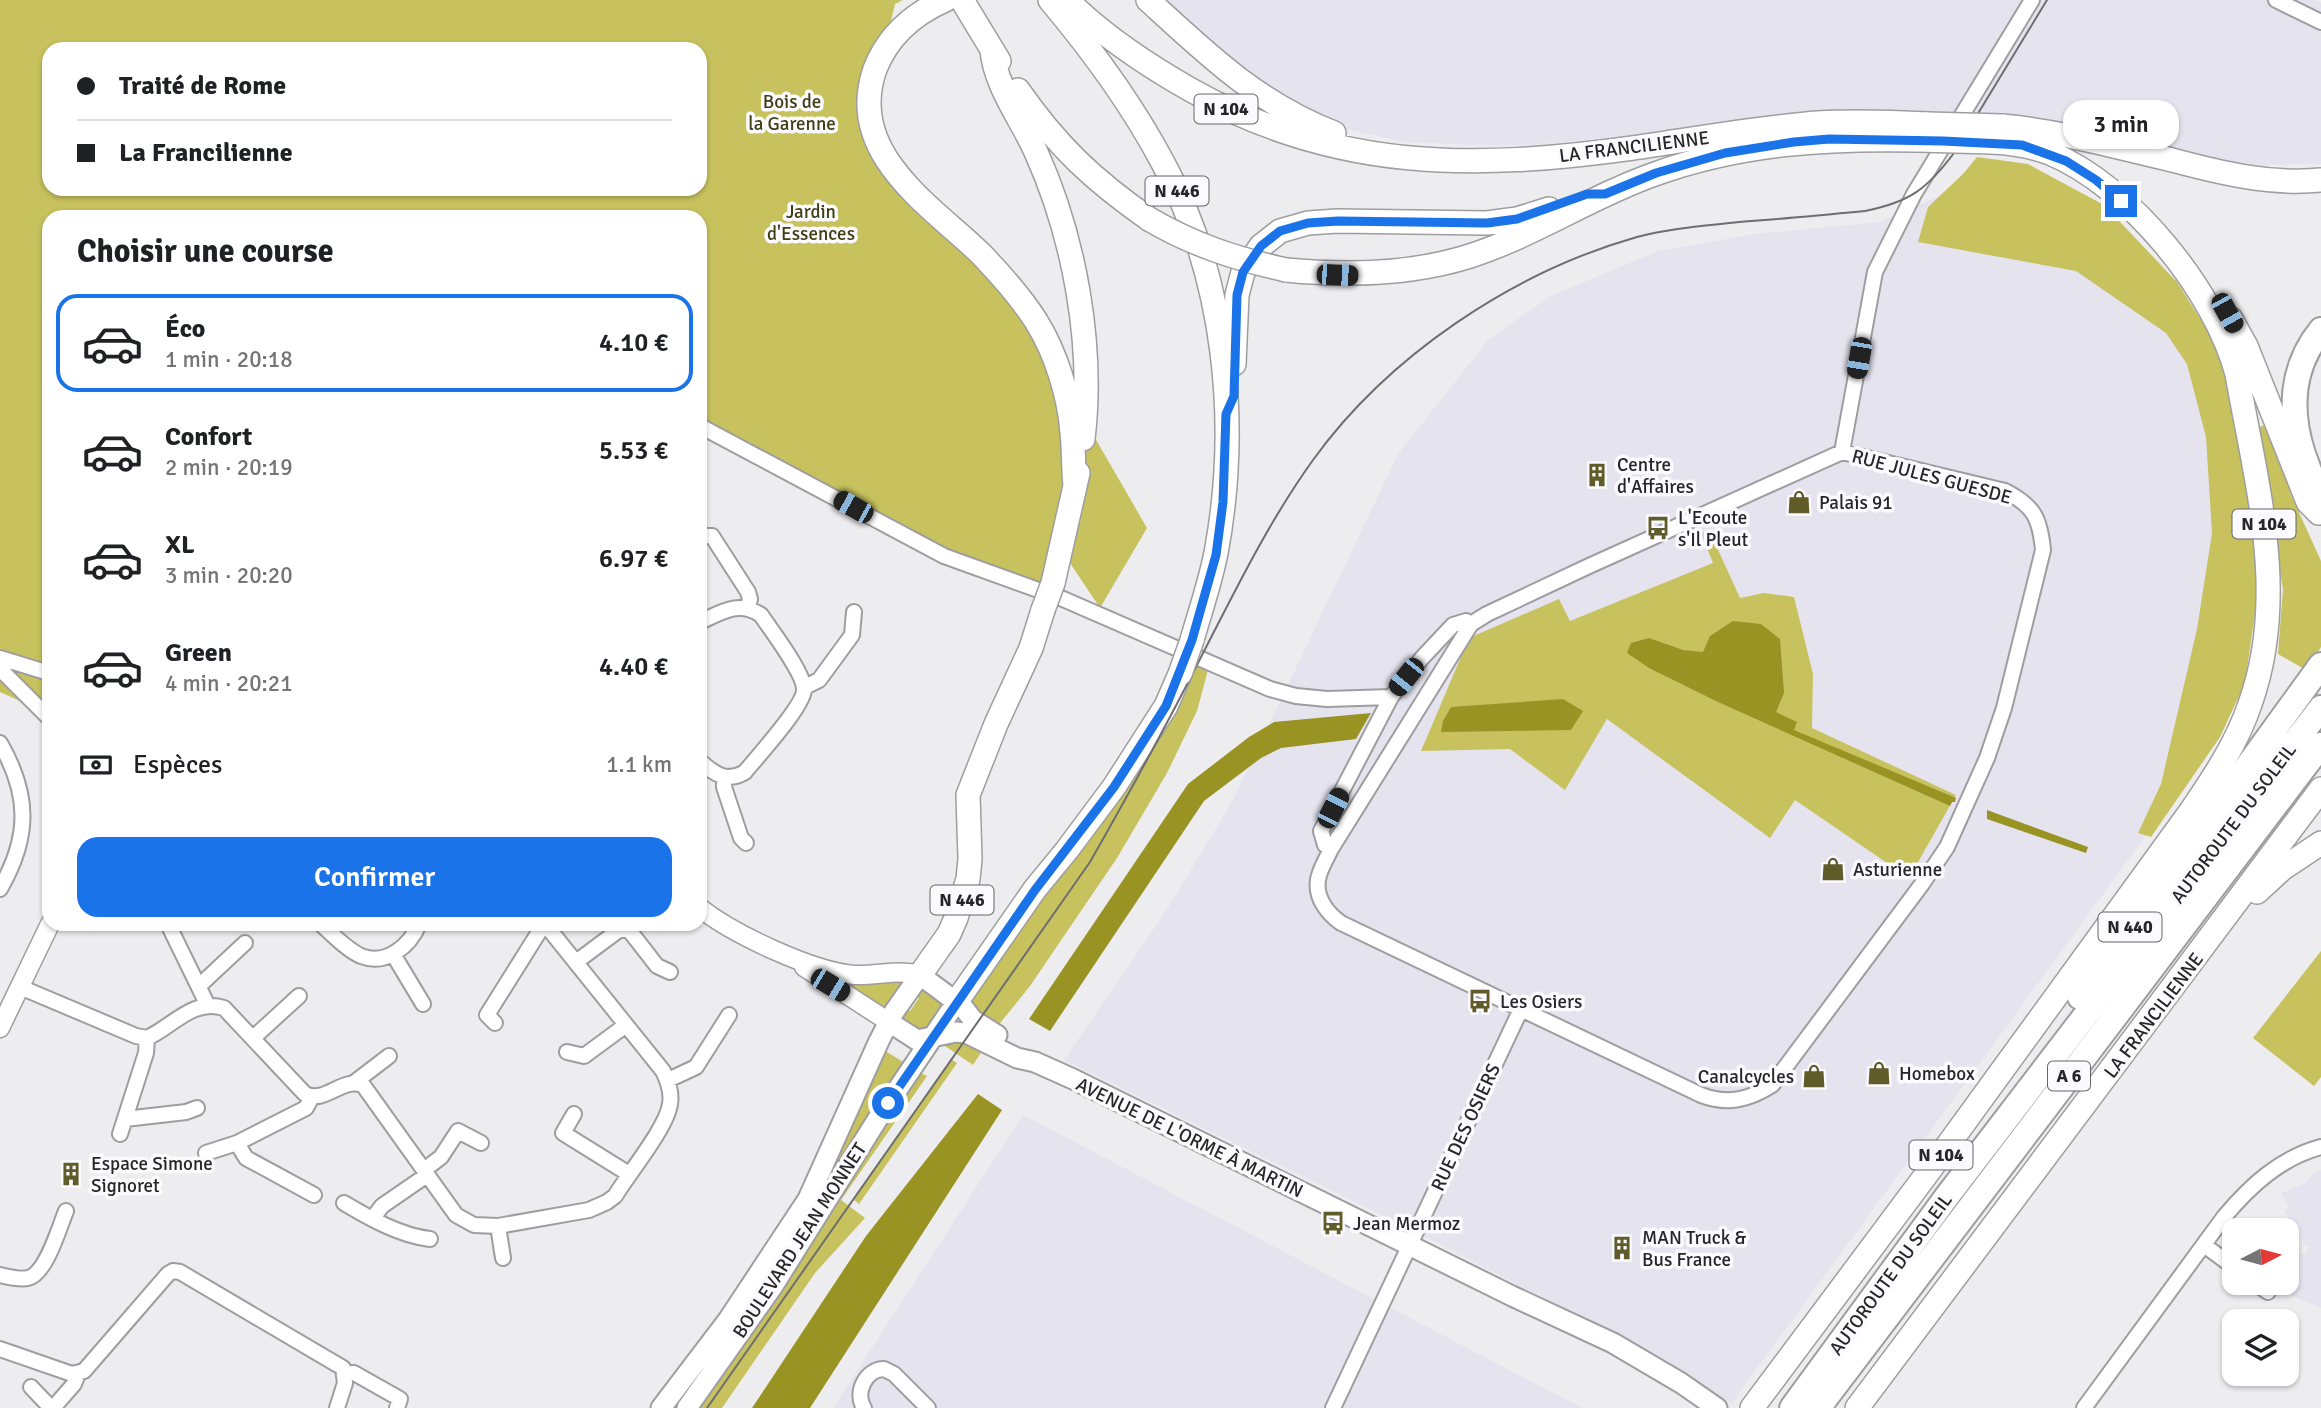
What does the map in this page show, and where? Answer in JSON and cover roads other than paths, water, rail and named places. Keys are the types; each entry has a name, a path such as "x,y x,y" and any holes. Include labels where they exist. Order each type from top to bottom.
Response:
{"highway":[{"name":"N 446","path":"957,1002 1035,890 1114,787 1166,706 1192,640 1216,555 1223,502 1226,414 1224,369 1206,270 1184,208 1163,162 1124,98 1081,37 1050,0"},
{"name":"LA FRANCILIENNE","path":"1067,0 1120,45 1172,80 1236,113 1270,127 1335,147 1412,160 1477,161 1547,157 1814,123 1873,122 1923,132"},
{"path":"1148,0 1219,64 1270,103 1311,124 1368,144 1395,148 1412,160"},
{"path":"957,1 913,17 886,47 873,75 870,92 873,128 879,147 899,178 989,263 1038,324 1061,377 1068,405 1074,485"},
{"name":"LA FRANCILIENNE","path":"957,1 1055,141 1096,180 1149,219 1196,244 1241,260 1286,271 1382,274 1451,261 1503,243 1605,194 1667,170 1756,147 1829,139 1923,132 2067,136 2221,173 2265,180 2321,180"},
{"name":"N 446","path":"920,975 949,934 963,898 970,859 968,795 996,724 1031,648 1053,583 1080,465 1086,422 1084,339 1077,285 1059,211 1037,153 994,67 992,50"},
{"name":"LA FRANCILIENNE","path":"1752,1408 1929,1171 2191,811 2221,766 2249,707 2257,686 2267,637 2269,584 2264,524 2237,374 2231,350 2202,293 2163,242 2121,201 2072,165 1997,134"},
{"path":"1226,414 1234,396 1237,295 1243,272 1261,246 1280,231 1308,223 1338,221 1487,223 1517,219 1587,194 1605,194"},
{"path":"2163,242 2180,250 2208,284 2227,313 2246,346 2308,502 2320,514"},
{"path":"2320,514 2318,494 2302,451 2295,421 2294,391 2302,360 2321,330"},
{"name":"N 440","path":"1948,1195 1966,1156 2321,665"},
{"name":"AUTOROUTE DU SOLEIL","path":"1792,1408 1948,1195 2321,708"},
{"name":"AUTOROUTE DU SOLEIL","path":"1818,1408 2321,745"},
{"name":"LA FRANCILIENNE","path":"1857,1408 2321,789"},
{"path":"2186,972 2202,962 2261,888 2282,869 2321,843"}],"main road":[{"name":"AVENUE DE L'ORME À MARTIN","path":"920,975 957,1002 973,1020 1022,1049 1034,1062"},
{"path":"661,1408 728,1321 808,1199 889,1022 920,975"},
{"name":"BOULEVARD JEAN MONNET","path":"687,1408 788,1263 877,1120 957,1002"},
{"path":"889,1022 917,1040 931,1039"},
{"name":"AVENUE DE L'ORME À MARTIN","path":"931,1039 945,1034 967,1033 1017,1058 1034,1062 1613,1343 1681,1383 1717,1408"}],"street":[{"path":"1842,452 1874,272 1909,204 2032,0"},
{"path":"2276,0 2321,22"},
{"path":"707,430 944,556 1063,599 1270,689 1296,696 1327,699 1391,697"},
{"name":"RUE JULES GUESDE","path":"1842,452 2005,491 2021,499 2035,513 2043,550 2004,708 1969,803 1947,847 1772,1085 1759,1094 1732,1101 1716,1101 1433,969 1332,916 1324,906 1318,881 1331,849 1471,624 1589,566 1842,452"},
{"path":"707,536 712,536 748,592 748,607"},
{"path":"707,619 734,607 748,607 761,615 799,673 804,687 801,702 745,772 738,776 724,777 707,767"},
{"path":"804,687 819,680 852,635 854,612"},
{"path":"1331,849 1325,845 1321,831 1391,697 1422,657 1453,625 1466,621 1471,624"},
{"path":"0,658 42,671"},
{"path":"0,669 42,711"},
{"path":"0,743 15,772 24,815 20,845 0,889"},
{"path":"724,777 724,787 741,838 746,843"},
{"path":"707,913 730,928 796,960 834,972 856,975 907,972 920,975"},
{"path":"0,1028 47,931"},
{"path":"172,931 208,1006"},
{"path":"330,931 359,955 379,958 393,954 411,940 416,931"},
{"path":"495,1023 487,1015 541,931"},
{"path":"20,987 136,1036 147,1038 182,1016 208,1006 224,1008 299,1089 312,1097 326,1094 346,1083 363,1085 449,1206 465,1222 485,1227 498,1226 598,1207 615,1196 668,1112 670,1102 668,1080 551,931"},
{"path":"576,962 618,931"},
{"path":"630,931 657,966 670,972"},
{"path":"199,986 245,943"},
{"path":"393,954 423,1004"},
{"path":"796,960 808,972 889,1022"},
{"path":"253,1038 299,996"},
{"name":"RUE DES OSIERS","path":"1333,1408 1521,1009"},
{"path":"668,1080 696,1067 729,1015"},
{"path":"567,1052 584,1056 626,1025"},
{"path":"120,1134 146,1053 147,1038"},
{"path":"355,1082 389,1056"},
{"path":"206,1153 237,1143 306,1108 312,1097"},
{"path":"125,1119 186,1112 197,1108"},
{"path":"574,1114 563,1133 629,1174"},
{"path":"373,1218 382,1206 426,1173 441,1157 458,1131 481,1143"},
{"path":"237,1143 246,1158 314,1195"},
{"path":"2084,1408 2224,1217 2258,1181 2288,1160 2321,1147"},
{"path":"344,1203 415,1238 430,1239"},
{"path":"0,1275 27,1279 37,1274 44,1265 66,1211"},
{"path":"498,1226 503,1258"},
{"path":"2204,1245 2222,1258"},
{"path":"0,1349 78,1374 89,1368 168,1273 180,1272 339,1365 345,1373 345,1383 337,1408"},
{"path":"864,1408 859,1397 860,1388 872,1372 884,1369 894,1374 928,1408"},
{"path":"345,1373 354,1373 400,1399 397,1408"},
{"path":"31,1387 52,1408 74,1384 78,1374"}],"tram line":[{"path":"707,1408 1090,862 1266,535 1296,484 1343,422 1378,386 1416,353 1457,323 1545,272 1591,252 1637,237 1675,229 1865,211 1906,198 1926,185 1954,153 2047,0"}],"place":[{"name":"Centre d'Affaires","path":"1597,475"},
{"name":"Palais 91","path":"1799,502"},
{"name":"L'Ecoute s'Il Pleut","path":"1658,528"},
{"name":"Asturienne","path":"1833,869"},
{"name":"Les Osiers","path":"1480,1001"},
{"name":"Homebox","path":"1879,1073"},
{"name":"Canalcycles","path":"1814,1076"},
{"name":"Espace Simone Signoret","path":"71,1174"},
{"name":"Jean Mermoz","path":"1333,1223"},
{"name":"MAN Truck & Bus France","path":"1622,1248"}],"park label":[{"name":"Bois de la Garenne","path":"792,112"},
{"name":"Jardin d'Essences","path":"811,222"}]}
